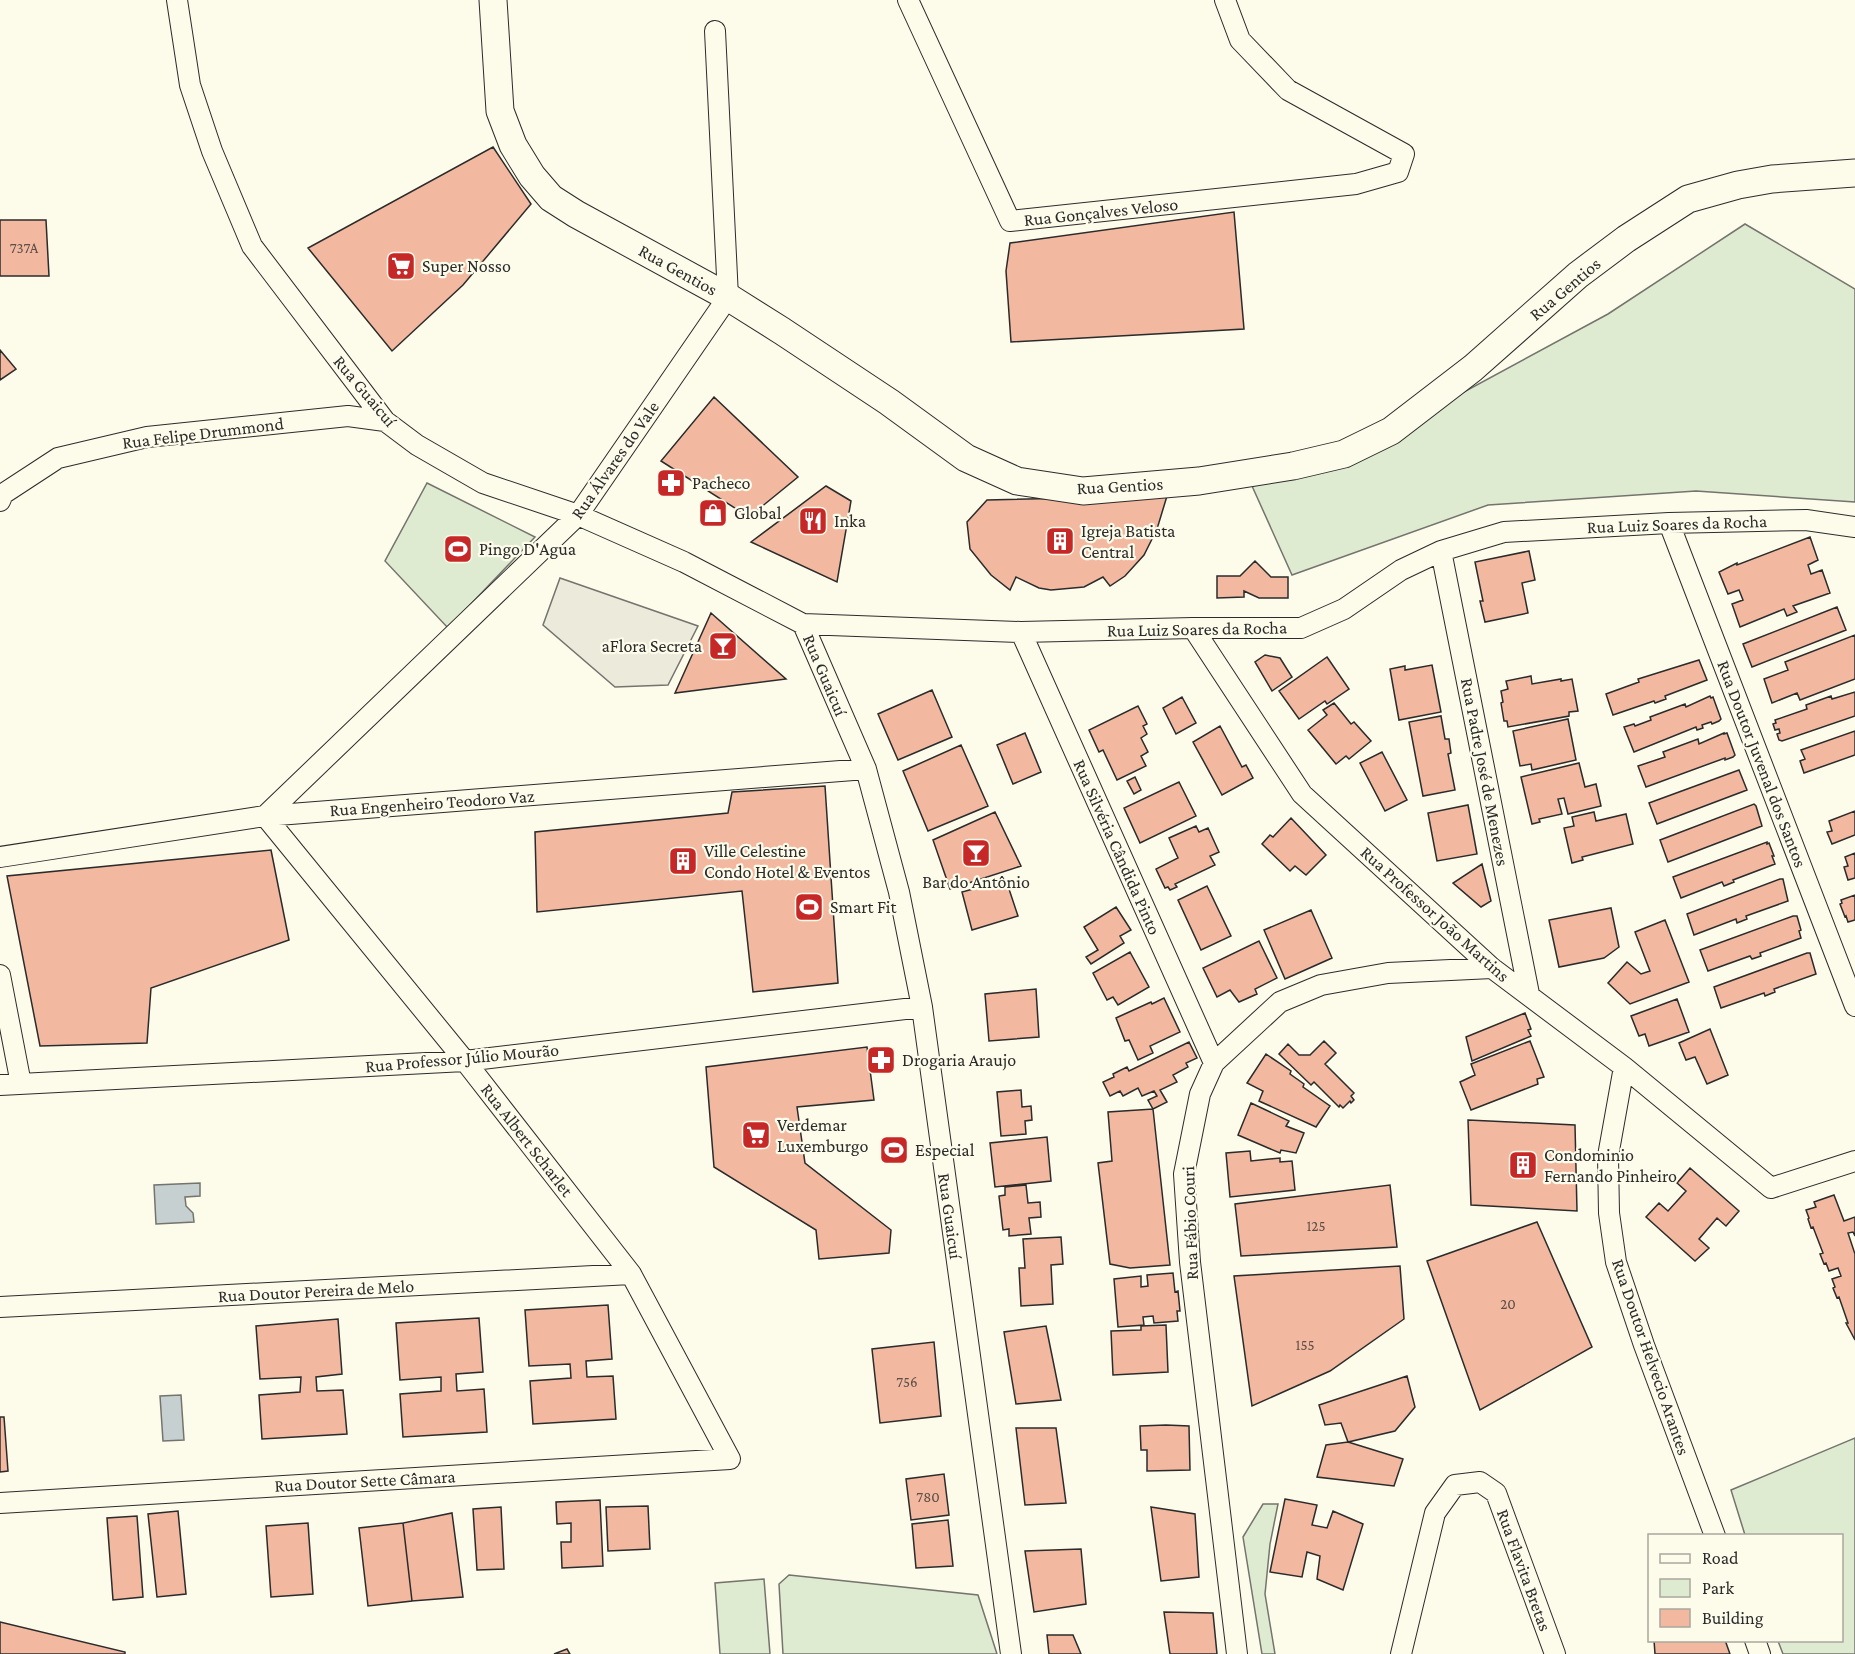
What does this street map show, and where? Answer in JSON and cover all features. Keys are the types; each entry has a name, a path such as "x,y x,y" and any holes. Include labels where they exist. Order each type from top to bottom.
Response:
{"street":[{"name":"Rua Guaicuí","path":"177,0 190,86 212,151 252,246 385,421 417,445 483,483 578,515 684,562 803,624 866,769 899,892 922,1007 1011,1654"},
{"name":"Rua Gentios","path":"493,0 500,111 513,145 532,176 551,198 728,297 889,402 966,458 1017,481 1083,491 1199,481 1293,466 1344,454 1391,431 1473,368 1578,275 1626,239 1688,198 1772,179 1855,173"},
{"name":"Rua Gonçalves Veloso","path":"909,0 1010,221 1356,184 1398,172 1404,154 1288,90 1240,40 1225,0"},
{"path":"715,31 728,297"},
{"name":"Rua Álvares do Vale","path":"265,816 578,515 728,297"},
{"name":"Rua Felipe Drummond","path":"0,501 3,494 58,458 147,437 348,416 385,421"},
{"name":"Rua Luiz Soares da Rocha","path":"803,624 1021,632 1301,628 1344,609 1401,570 1441,550 1503,532 1670,523 1806,520 1855,527"},
{"name":"Rua Doutor Juvenal dos Santos","path":"1670,523 1855,1006"},
{"name":"Rua Padre José de Menezes","path":"1441,550 1529,994"},
{"name":"Rua Professor João Martins","path":"1192,628 1302,794 1492,968 1624,1067 1771,1188 1855,1161"},
{"name":"Rua Silvéria Cândida Pinto","path":"1021,632 1214,1063"},
{"name":"Rua Engenheiro Teodoro Vaz","path":"0,857 265,816 866,769"},
{"name":"Rua Albert Scharlet","path":"265,816 465,1061 631,1274 730,1459"},
{"name":"Rua Fábio Couri","path":"1237,1654 1190,1262 1184,1174 1200,1094 1214,1063 1280,1002 1321,985 1388,973 1492,968"},
{"path":"0,975 21,1084"},
{"name":"Rua Professor Júlio Mourão","path":"0,1085 465,1061 922,1007"},
{"name":"Rua Doutor Helvecio Arantes","path":"1624,1067 1608,1156 1609,1213 1616,1262 1714,1534"},
{"name":"Rua Doutor Pereira de Melo","path":"0,1307 631,1274"},
{"name":"Rua Doutor Sette Câmara","path":"0,1503 730,1459"},
{"name":"Rua Flavita Bretas","path":"1401,1654 1435,1513 1455,1485 1480,1482 1496,1493 1555,1654"}],"green space":[{"path":"1745,224 1855,289 1855,502 1696,491 1488,505 1292,575 1248,477 1353,452 1608,314"},
{"name":"Pingo D'Agua","path":"427,483 535,537 448,628 385,561"},
{"path":"1855,1438 1855,1654 1783,1654 1778,1642 1843,1642 1843,1534 1745,1534 1731,1490"},
{"path":"1263,1504 1278,1504 1270,1544 1265,1594 1275,1654 1262,1654 1243,1537"},
{"path":"789,1575 978,1595 997,1654 783,1654 779,1584"},
{"path":"764,1579 770,1654 720,1654 715,1583"}],"shaded area":[{"path":"560,578 698,626 668,685 615,687 543,625"},
{"path":"200,1183 200,1196 185,1197 186,1206 193,1213 194,1222 156,1224 154,1185"},
{"path":"181,1395 184,1440 163,1441 160,1396"}],"building":[{"name":"Super Nosso","path":"493,147 531,204 463,285 392,351 308,248"},
{"path":"1234,212 1244,329 1011,342 1006,271 1010,243"},
{"path":"0,220 46,220 49,276 0,276"},
{"path":"0,350 16,369 0,380"},
{"path":"714,397 798,477 749,517 661,461"},
{"name":"Inka","path":"826,486 851,501 837,582 751,542"},
{"name":"Igreja Batista Central","path":"1167,496 1157,529 1144,555 1125,576 1110,586 1103,577 1084,587 1051,590 1039,588 1016,577 1010,590 991,575 970,549 967,522 987,500"},
{"path":"1810,537 1818,560 1808,565 1811,574 1822,570 1830,593 1793,606 1797,612 1787,616 1784,609 1740,627 1732,604 1743,600 1739,590 1728,594 1719,572 1737,563 1737,565"},
{"path":"1529,551 1535,580 1522,583 1528,613 1485,622 1475,562"},
{"path":"1255,561 1271,577 1288,577 1288,598 1259,598 1244,591 1244,597 1217,598 1217,576 1240,576"},
{"path":"1837,607 1846,630 1752,667 1743,644"},
{"name":"aFlora Secreta","path":"711,613 786,679 675,693"},
{"path":"1855,635 1855,679 1800,700 1797,693 1772,703 1764,679 1788,670 1785,662"},
{"path":"1265,655 1280,658 1292,677 1272,691 1255,662"},
{"path":"1327,657 1349,689 1327,704 1325,701 1299,719 1279,691"},
{"path":"1699,660 1707,680 1665,696 1666,699 1613,715 1606,694 1639,682 1638,679"},
{"path":"1432,665 1441,712 1399,720 1390,669 1405,666 1405,670"},
{"path":"1531,676 1532,684 1572,679 1578,711 1569,712 1569,716 1508,727 1507,721 1504,721 1501,691 1508,689 1506,681"},
{"path":"932,690 952,737 898,760 878,714"},
{"path":"1855,692 1855,716 1782,741 1779,740 1777,734 1780,733 1779,729 1775,730 1773,724 1776,723 1775,720 1807,709 1806,705 1831,696 1832,699"},
{"path":"1710,696 1713,697 1721,719 1719,721 1702,725 1703,728 1697,730 1696,727 1634,752 1624,727 1634,724 1635,726 1651,720 1650,717 1685,704 1686,707"},
{"path":"1182,697 1196,723 1176,734 1163,708"},
{"path":"1334,703 1351,724 1354,722 1371,741 1349,759 1346,756 1336,764 1308,730 1327,715 1323,710"},
{"path":"1138,706 1147,724 1143,726 1147,734 1141,738 1148,752 1141,756 1146,766 1117,780 1103,750 1099,752 1089,730"},
{"path":"1441,716 1445,739 1449,739 1451,753 1448,754 1455,790 1423,796 1409,722"},
{"path":"1568,719 1576,760 1532,770 1531,764 1520,766 1513,731"},
{"path":"1220,726 1242,767 1246,765 1253,778 1222,795 1193,742"},
{"path":"1855,731 1855,755 1804,773 1800,761 1805,759 1801,750"},
{"path":"1025,733 1041,772 1013,784 997,745"},
{"path":"1727,733 1735,755 1733,757 1646,787 1638,766 1665,757 1663,752 1698,739 1699,744"},
{"path":"961,745 988,806 928,831 903,771"},
{"path":"1382,752 1407,800 1385,811 1360,763"},
{"path":"1579,763 1585,787 1596,784 1601,806 1568,814 1564,798 1558,799 1562,814 1539,819 1540,822 1532,824 1521,777"},
{"path":"1739,770 1747,790 1657,824 1649,803"},
{"path":"1135,777 1141,790 1134,794 1127,781"},
{"path":"1179,782 1196,816 1140,843 1124,808"},
{"name":"Ville Celestine Condo Hotel & Eventos","path":"825,786 838,983 753,992 742,891 537,912 535,832 728,813 732,792"},
{"path":"1754,804 1762,826 1668,862 1660,840"},
{"path":"1468,805 1477,854 1437,861 1428,813"},
{"path":"1855,811 1855,835 1832,844 1827,832 1832,831 1829,821"},
{"name":"Bar do Antônio","path":"995,812 1021,866 950,889 933,840"},
{"path":"1594,812 1596,821 1626,814 1633,844 1582,857 1583,860 1572,863 1564,828 1574,826 1572,817"},
{"path":"1291,818 1326,855 1306,875 1295,866 1290,871 1262,844 1270,835 1273,837"},
{"path":"1196,826 1199,832 1208,828 1219,852 1210,856 1215,865 1175,884 1177,887 1170,890 1168,887 1165,888 1156,869 1178,858 1169,838"},
{"path":"1767,842 1775,864 1733,880 1734,882 1724,886 1722,882 1681,898 1673,877"},
{"path":"271,850 289,940 151,988 147,1043 40,1046 7,876"},
{"path":"1855,853 1855,878 1848,880 1844,867 1848,866 1845,857"},
{"path":"1482,864 1491,901 1481,907 1453,883"},
{"path":"1783,879 1788,901 1746,916 1747,919 1737,923 1736,919 1694,935 1687,914"},
{"path":"1006,880 1018,916 972,930 962,892"},
{"path":"1207,886 1231,936 1201,950 1178,900"},
{"path":"1855,895 1855,920 1848,922 1840,904 1841,900"},
{"path":"1116,907 1131,930 1120,936 1124,943 1091,964 1086,957 1098,950 1084,927"},
{"path":"1611,908 1619,947 1604,958 1559,967 1549,920"},
{"path":"1311,910 1332,958 1285,979 1264,930"},
{"path":"1797,916 1801,938 1760,953 1761,956 1752,959 1750,956 1708,971 1700,950"},
{"path":"1665,920 1689,982 1630,1004 1608,983 1627,962 1641,974 1650,971 1635,932"},
{"path":"1259,941 1277,978 1255,989 1257,994 1239,1002 1230,990 1217,997 1203,968"},
{"path":"1130,952 1149,987 1118,1005 1113,997 1107,1000 1093,973"},
{"path":"1810,953 1816,974 1774,989 1775,992 1765,996 1764,993 1721,1008 1714,987"},
{"path":"1036,989 1039,1037 989,1041 985,994"},
{"path":"1164,998 1180,1032 1150,1046 1153,1053 1138,1060 1129,1040 1125,1041 1116,1018"},
{"path":"1677,999 1689,1032 1649,1046 1645,1034 1639,1036 1631,1016"},
{"path":"1525,1013 1531,1036 1472,1061 1466,1037"},
{"path":"1710,1029 1728,1075 1707,1084 1695,1057 1686,1060 1679,1043"},
{"path":"1324,1041 1336,1053 1325,1064 1354,1093 1351,1096 1354,1100 1343,1108 1340,1105 1339,1107 1314,1082 1311,1085 1279,1054 1288,1044 1299,1055 1310,1055"},
{"path":"1530,1041 1544,1077 1537,1079 1538,1084 1471,1110 1460,1082 1475,1075 1471,1064"},
{"path":"1189,1042 1197,1058 1186,1063 1188,1067 1173,1075 1177,1082 1160,1090 1167,1102 1153,1109 1148,1100 1157,1096 1154,1091 1142,1096 1138,1088 1123,1096 1120,1091 1110,1096 1103,1082 1114,1077 1113,1074 1127,1067 1129,1071"},
{"name":"Verdemar Luxemburgo","path":"867,1047 874,1100 797,1107 805,1163 891,1230 889,1253 819,1259 816,1230 714,1167 706,1067"},
{"path":"1266,1054 1291,1071 1290,1074 1304,1084 1303,1087 1330,1106 1316,1127 1259,1101 1263,1091 1247,1083"},
{"path":"1021,1090 1022,1107 1031,1106 1032,1120 1025,1121 1026,1134 1001,1136 997,1092"},
{"path":"1251,1103 1289,1121 1286,1126 1304,1133 1296,1153 1281,1150 1280,1153 1238,1135"},
{"path":"1153,1109 1170,1265 1130,1268 1110,1264 1098,1163 1112,1161 1108,1112"},
{"name":"Condominio Fernando Pinheiro","path":"1468,1120 1575,1125 1577,1211 1471,1205"},
{"path":"1047,1137 1051,1181 995,1187 990,1143"},
{"path":"1250,1151 1251,1161 1280,1158 1280,1162 1292,1161 1295,1190 1230,1197 1226,1153"},
{"path":"1690,1168 1739,1211 1726,1226 1717,1218 1699,1239 1709,1248 1695,1261 1646,1217 1659,1203 1668,1211 1686,1191 1677,1183"},
{"path":"1026,1185 1028,1203 1040,1202 1041,1217 1029,1218 1031,1234 1009,1236 1009,1229 1003,1230 999,1196 1005,1195 1005,1187"},
{"path":"1390,1185 1397,1247 1241,1256 1235,1204"},
{"path":"1834,1195 1844,1221 1855,1217 1855,1236 1853,1232 1848,1233 1855,1254 1855,1340 1846,1323 1848,1323 1839,1297 1837,1298 1833,1288 1835,1287 1832,1279 1841,1276 1838,1268 1829,1271 1826,1263 1824,1264 1820,1254 1823,1253 1813,1227 1811,1228 1806,1210 1816,1207 1814,1202"},
{"path":"1537,1222 1592,1347 1480,1410 1427,1261"},
{"path":"1061,1237 1063,1264 1051,1265 1053,1304 1021,1306 1019,1268 1025,1268 1023,1239"},
{"path":"1400,1266 1404,1319 1330,1371 1252,1406 1234,1276"},
{"path":"1173,1273 1175,1292 1178,1291 1180,1311 1177,1311 1178,1321 1154,1323 1153,1316 1143,1317 1144,1325 1118,1327 1114,1279 1141,1276 1141,1287 1148,1286 1147,1275"},
{"path":"608,1305 612,1359 586,1361 587,1377 613,1376 616,1419 533,1424 530,1381 571,1378 570,1364 529,1366 525,1310"},
{"path":"479,1318 483,1372 456,1374 457,1391 484,1389 487,1432 403,1437 400,1394 441,1391 441,1377 400,1380 396,1323"},
{"path":"338,1319 342,1374 316,1377 317,1391 343,1390 347,1434 262,1439 259,1395 300,1392 301,1377 260,1379 256,1326"},
{"path":"1166,1325 1168,1372 1113,1375 1111,1331 1141,1330 1141,1326"},
{"path":"1046,1326 1061,1400 1016,1404 1004,1332"},
{"path":"934,1342 941,1416 880,1423 872,1349"},
{"path":"1407,1376 1415,1407 1395,1431 1348,1442 1341,1423 1325,1425 1319,1405"},
{"path":"0,1417 4,1417 8,1471 0,1472"},
{"path":"1140,1426 1189,1426 1190,1470 1147,1471 1147,1450 1141,1450"},
{"path":"1016,1428 1056,1428 1066,1503 1025,1505"},
{"path":"1348,1442 1403,1459 1394,1486 1317,1477 1326,1445"},
{"path":"944,1474 949,1515 911,1520 906,1479"},
{"path":"1285,1499 1317,1505 1312,1525 1327,1528 1333,1511 1363,1524 1343,1590 1317,1579 1320,1556 1307,1552 1302,1577 1270,1572"},
{"path":"600,1500 603,1566 562,1568 561,1542 571,1542 571,1523 557,1524 556,1502"},
{"path":"648,1506 650,1549 608,1551 606,1507"},
{"path":"501,1507 504,1569 477,1570 473,1509"},
{"path":"1151,1507 1195,1514 1199,1577 1161,1581"},
{"path":"178,1511 186,1594 157,1597 148,1514"},
{"path":"452,1513 463,1597 412,1601 403,1523"},
{"path":"137,1516 143,1597 113,1600 107,1518"},
{"path":"948,1520 953,1566 916,1568 912,1524"},
{"path":"308,1523 313,1594 271,1597 266,1526"},
{"path":"403,1523 412,1601 368,1606 359,1528"},
{"path":"1081,1549 1086,1604 1034,1612 1025,1551"},
{"path":"1164,1612 1213,1613 1217,1654 1170,1654"},
{"path":"0,1622 125,1652 125,1654 0,1654"},
{"path":"1047,1635 1073,1635 1081,1654 1049,1654"},
{"path":"1654,1642 1726,1642 1730,1654 1655,1654"},
{"path":"567,1649 570,1654 554,1654"}],"place":[{"name":"Super Nosso","path":"401,266"},
{"name":"Pacheco","path":"671,483"},
{"name":"Global","path":"713,513"},
{"name":"Inka","path":"813,521"},
{"name":"Igreja Batista Central","path":"1060,541"},
{"name":"Pingo D'Agua","path":"458,549"},
{"name":"aFlora Secreta","path":"723,646"},
{"name":"Bar do Antônio","path":"976,853"},
{"name":"Ville Celestine Condo Hotel & Eventos","path":"683,861"},
{"name":"Smart Fit","path":"809,907"},
{"name":"Drogaria Araujo","path":"881,1060"},
{"name":"Verdemar Luxemburgo","path":"756,1135"},
{"name":"Especial","path":"894,1150"},
{"name":"Condominio Fernando Pinheiro","path":"1523,1165"}]}
